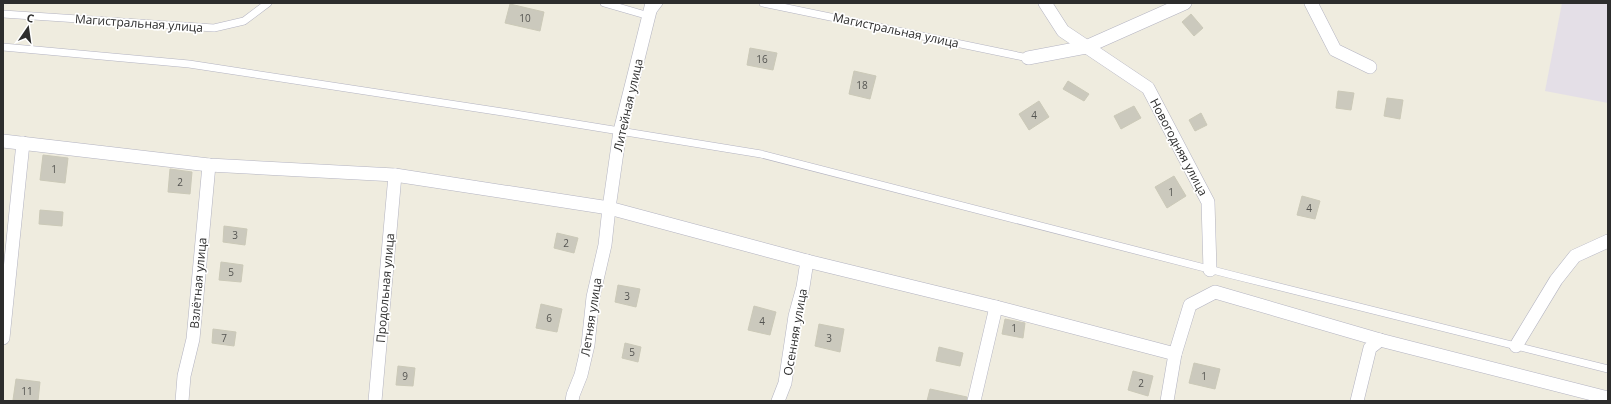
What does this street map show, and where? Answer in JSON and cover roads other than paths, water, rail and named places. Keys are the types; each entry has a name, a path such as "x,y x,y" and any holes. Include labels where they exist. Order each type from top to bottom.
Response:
{"street":[{"name":"Новогодняя улица","path":"1045,3 1063,31 1148,88 1208,202 1210,270"},
{"path":"1028,58 1086,47 1185,3"},
{"path":"1310,3 1335,50 1370,67"},
{"name":"Литейная улица","path":"608,208 620,131 651,9"},
{"path":"3,141 209,165 395,175 608,208 807,261 996,307 1175,354"},
{"path":"3,338 23,143"},
{"name":"Взлётная улица","path":"182,401 184,376 193,339 209,165"},
{"name":"Продольная улица","path":"375,401 395,175"},
{"name":"Летняя улица","path":"572,401 573,394 582,375 588,345 593,297 605,245 608,208"},
{"path":"1516,346 1556,280 1575,256 1608,241"},
{"name":"Осенняя улица","path":"778,401 786,383 795,316 803,287 807,261"},
{"path":"1167,401 1175,354 1190,305 1215,292 1380,340 1608,400"},
{"path":"974,401 996,307"},
{"path":"1358,401 1370,348 1380,340"}],"lane":[{"name":"Магистральная улица","path":"3,14 214,28 244,21 268,3"},
{"path":"604,3 651,9 659,3"},
{"name":"Магистральная улица","path":"763,3 1028,58"},
{"path":"3,47 188,64 762,154 1210,270 1608,369"}]}
